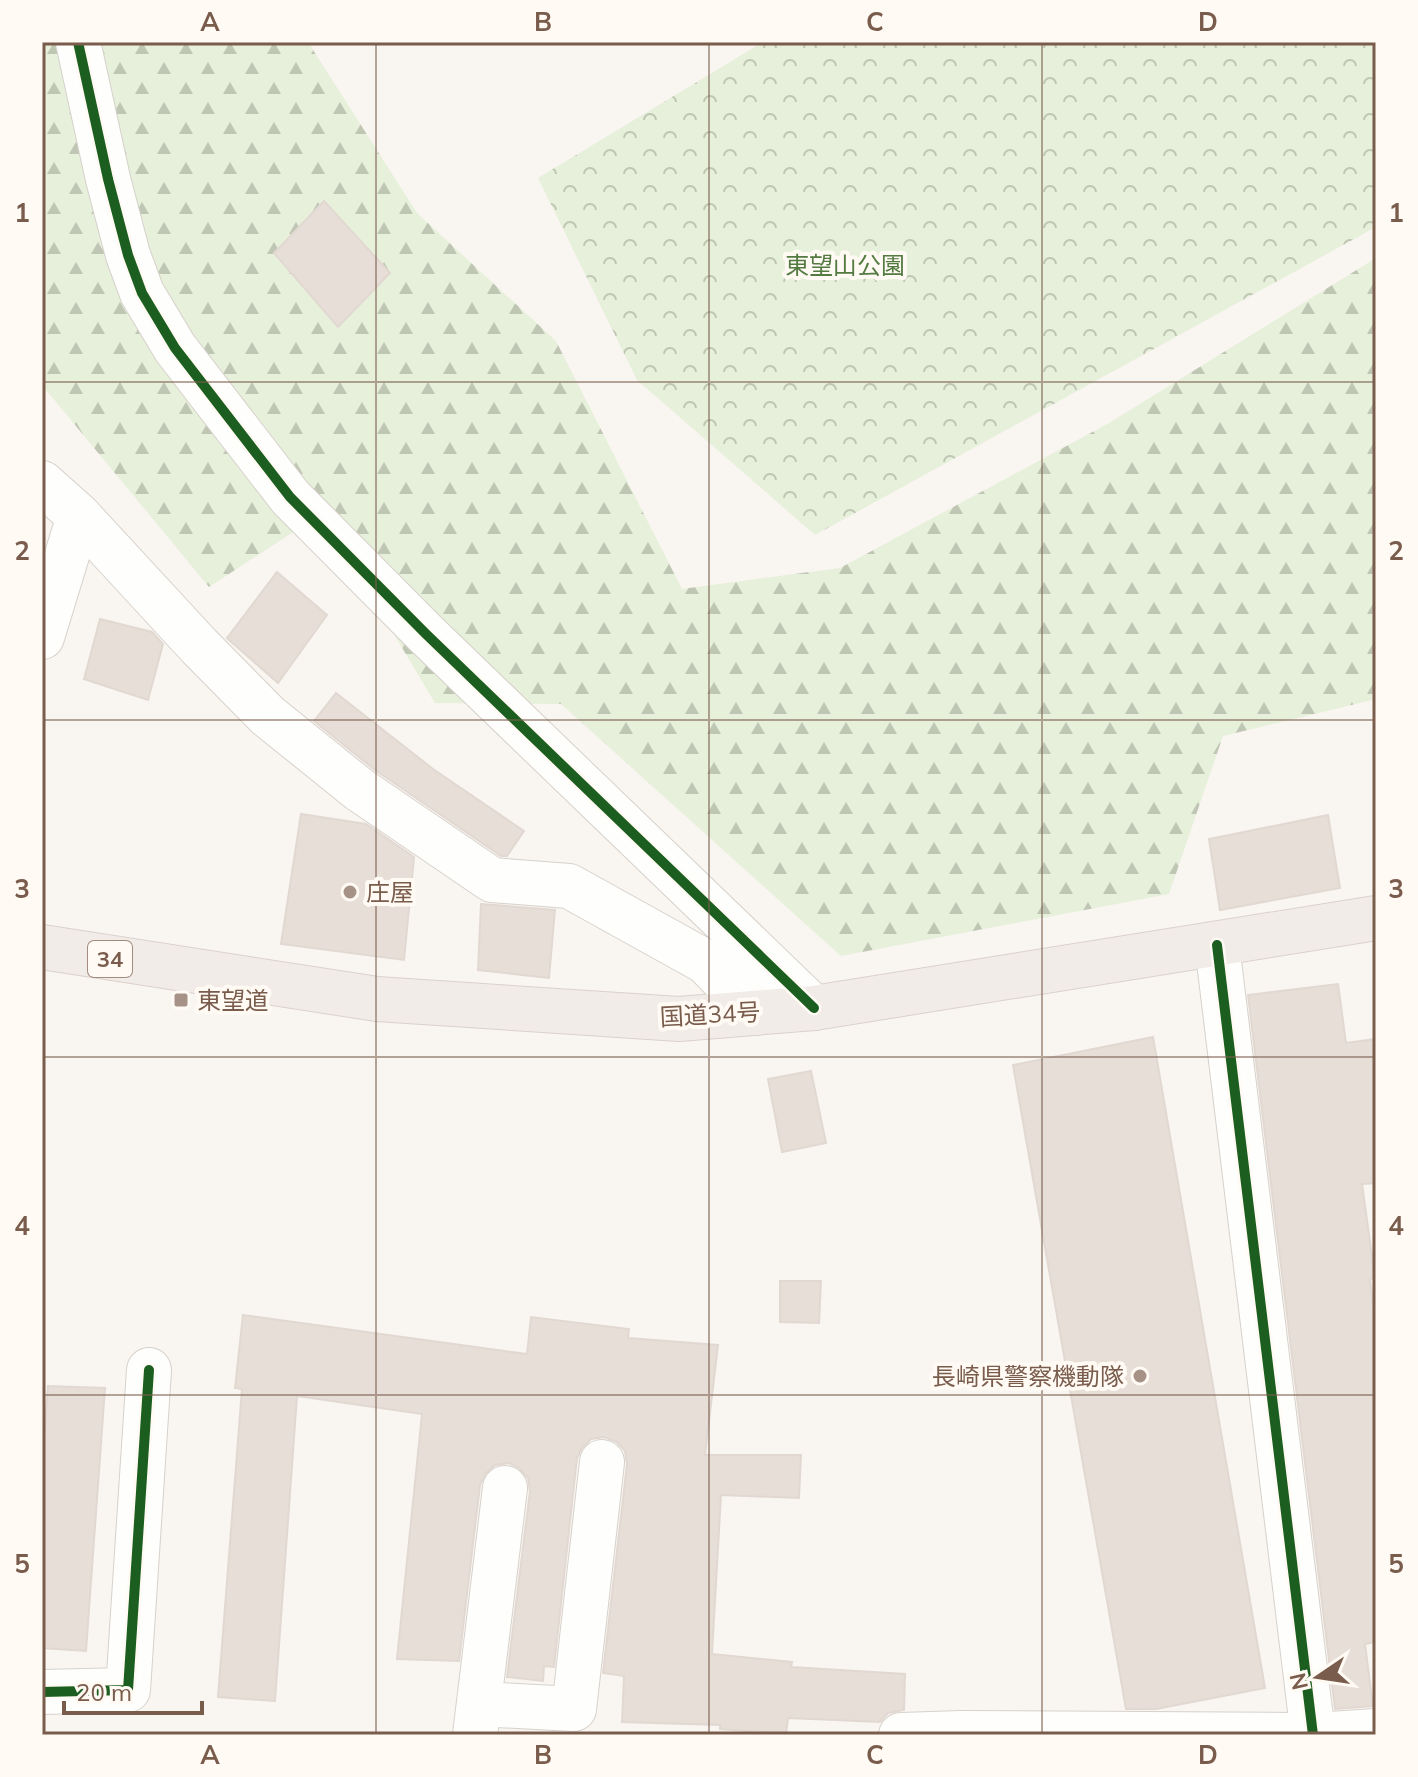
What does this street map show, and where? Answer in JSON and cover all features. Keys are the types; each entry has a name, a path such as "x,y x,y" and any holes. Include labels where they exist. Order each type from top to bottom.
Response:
{"highway":[{"name":"国道34号","path":"42,947 377,999 679,1019 814,1008 1376,918"}],"street":[{"path":"78,42 128,255 142,293 175,348 290,497 426,634 814,1008"},
{"path":"42,483 79,516 268,716 360,790 492,880 569,886 706,962 755,1013"},
{"path":"42,637 79,516"},
{"path":"1217,945 1314,1735 1376,1731"},
{"path":"42,1692 128,1690 149,1370"},
{"path":"505,1488 477,1720 574,1709 602,1462"},
{"path":"901,1735 1297,1735"}],"green space":[{"path":"42,42 308,42 417,213 556,341 682,589 840,568 1109,423 1376,258 1376,702 1372,700 1223,736 1169,894 841,956 561,704 435,703 358,574 301,527 209,587 42,385"},
{"name":"東望山公園","path":"763,42 1376,42 1376,227 815,535 637,380 538,178"}],"building":[{"path":"324,201 390,273 338,327 274,253"},
{"path":"277,572 327,615 278,683 227,638"},
{"path":"100,619 152,632 163,644 148,700 84,679"},
{"path":"336,693 433,769 524,831 507,856 501,856 375,770 314,721"},
{"name":"庄屋","path":"301,814 366,824 414,857 404,960 281,944"},
{"path":"1328,815 1340,888 1220,910 1209,839"},
{"path":"481,904 555,910 549,978 478,970"},
{"path":"1338,984 1346,1043 1376,1039 1376,1183 1362,1184 1375,1278 1370,1279 1376,1331 1376,1642 1365,1644 1373,1706 1335,1709 1248,995"},
{"name":"長崎県警察機動隊","path":"1153,1037 1265,1688 1156,1709 1126,1709 1013,1065"},
{"path":"811,1071 826,1143 782,1152 768,1079"},
{"path":"780,1281 821,1281 819,1323 780,1322"},
{"path":"243,1315 527,1354 531,1317 629,1329 628,1338 718,1345 705,1455 801,1455 799,1498 721,1495 712,1654 792,1662 791,1667 905,1674 904,1710 888,1713 880,1722 788,1718 786,1734 720,1729 720,1725 622,1722 624,1676 603,1673 627,1464 625,1451 617,1442 604,1437 591,1439 577,1458 554,1667 544,1666 543,1681 507,1677 530,1491 528,1478 509,1463 495,1465 485,1474 480,1485 459,1661 397,1659 422,1414 297,1396 275,1701 218,1697 242,1389 235,1388"},
{"path":"48,1386 105,1388 86,1651 42,1648 42,1467"}],"cycle path":[{"path":"78,42 128,255 142,293 175,348 290,497 426,634 814,1008"},
{"path":"1217,945 1313,1735"},
{"path":"42,1692 128,1690 149,1370"}],"place":[{"name":"庄屋","path":"350,892"},
{"name":"東望道","path":"181,1000"},
{"name":"長崎県警察機動隊","path":"1140,1376"}]}
